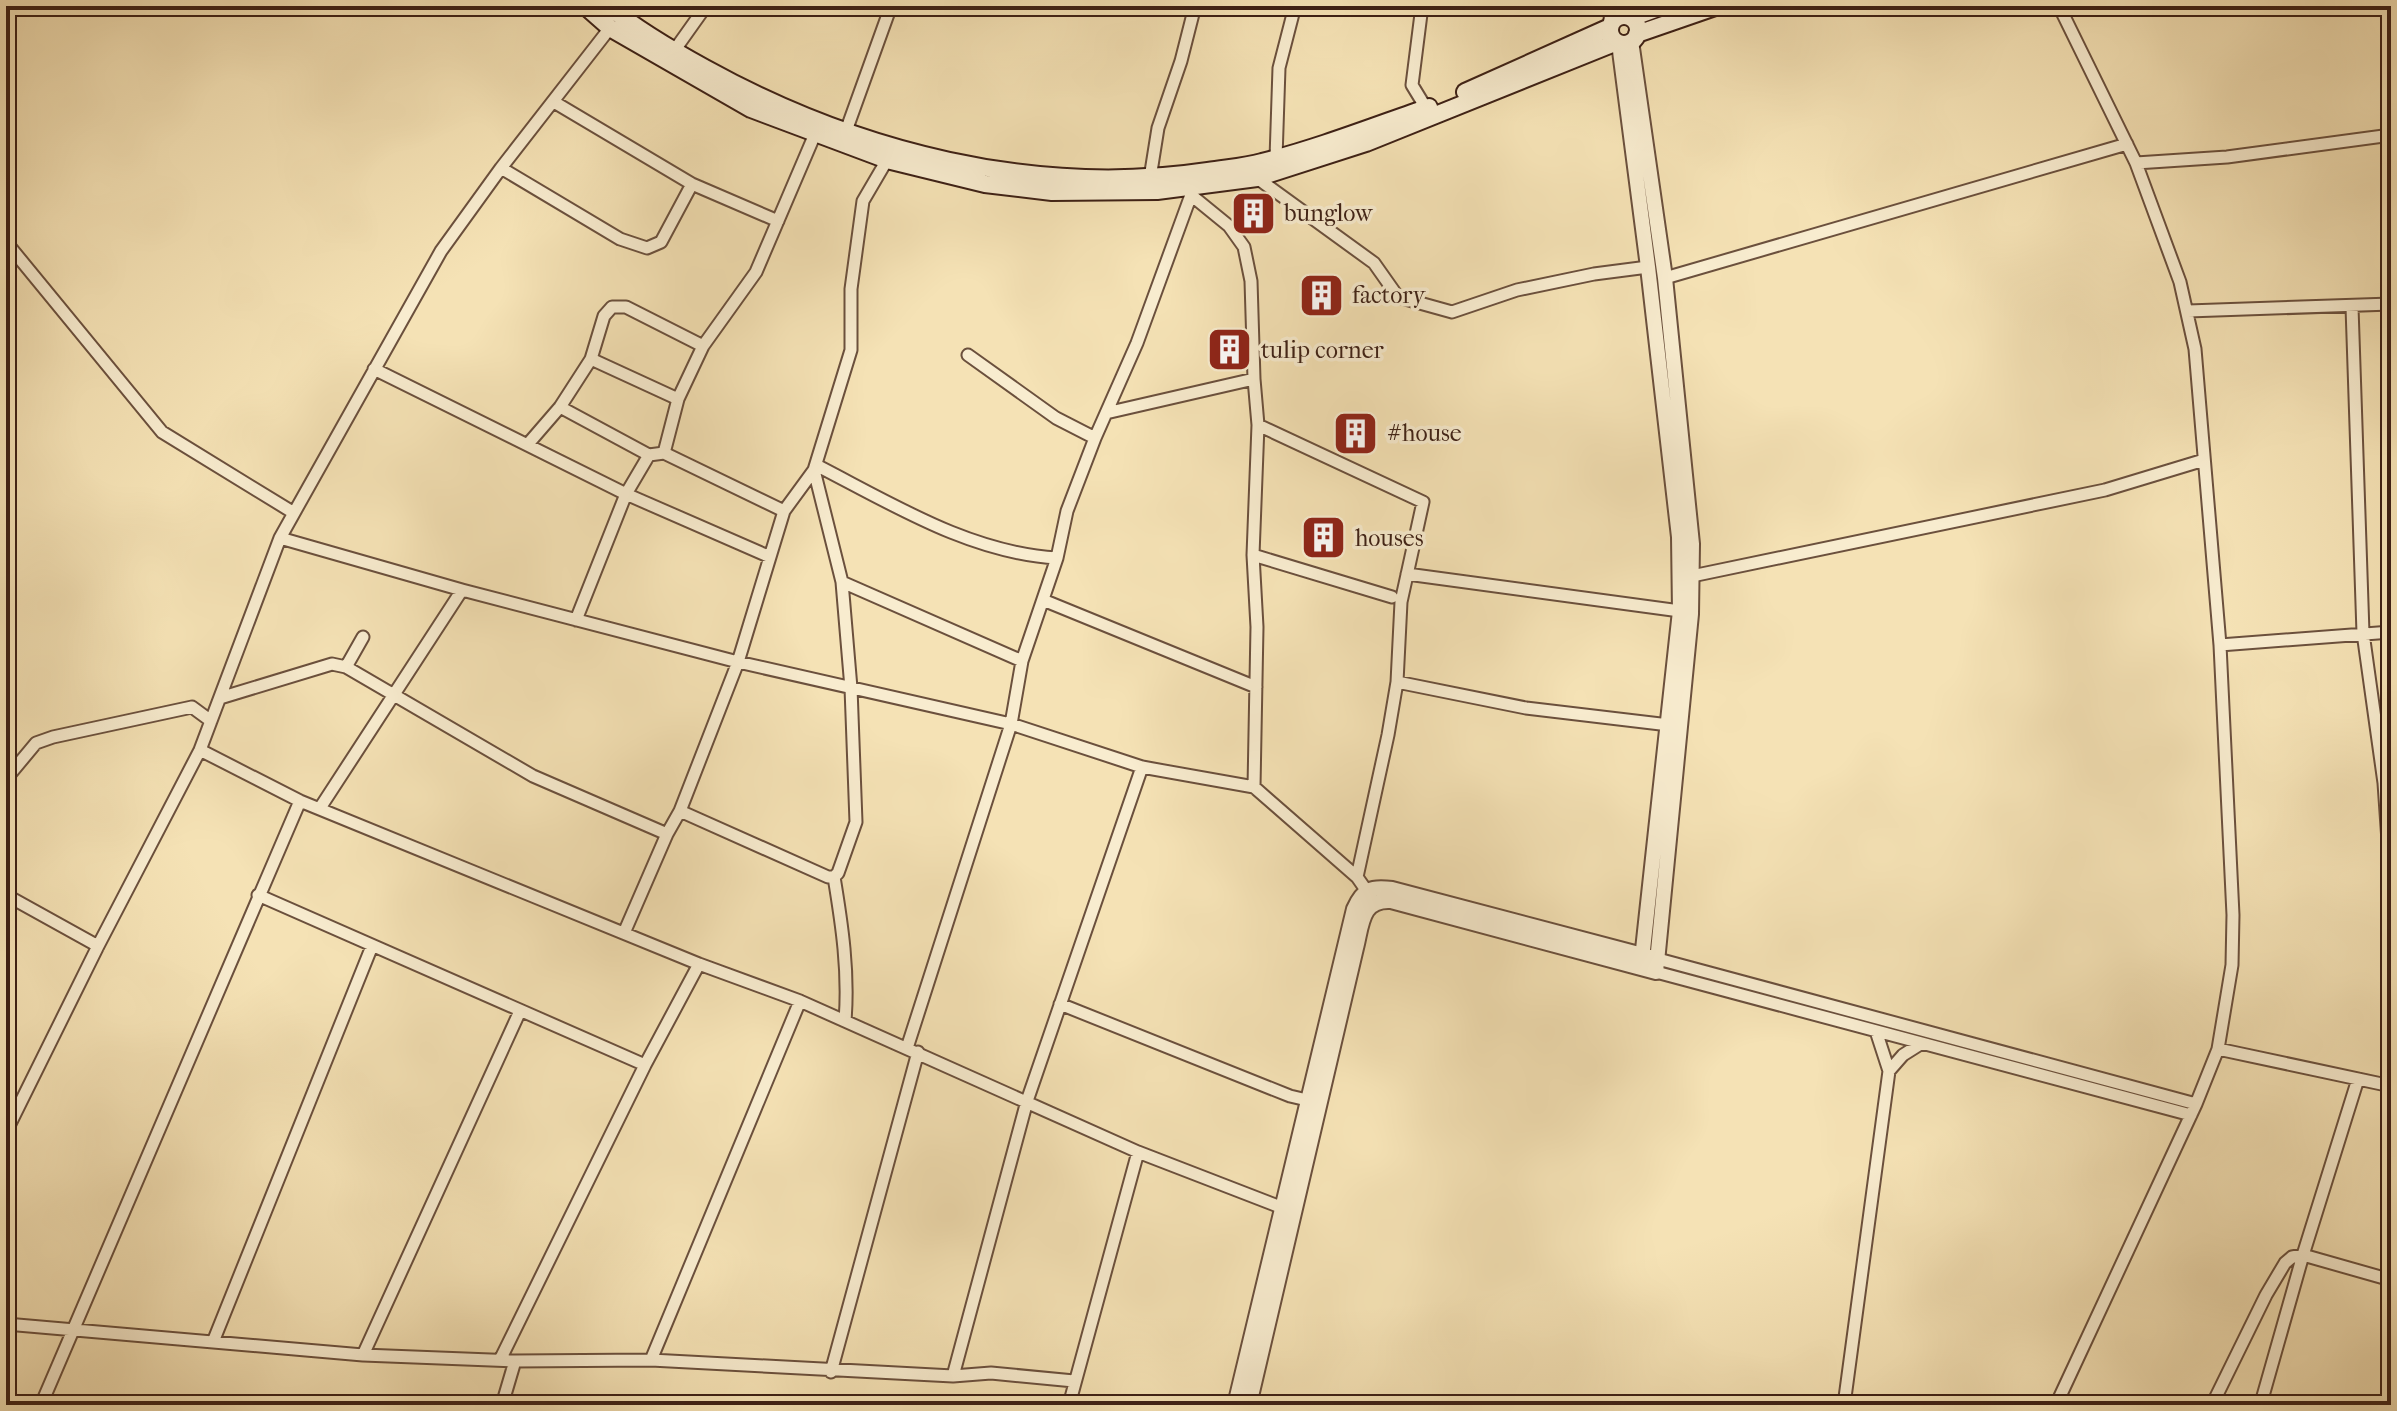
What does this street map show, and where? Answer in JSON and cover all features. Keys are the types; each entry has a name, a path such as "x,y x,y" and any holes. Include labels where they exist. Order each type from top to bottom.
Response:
{"main road":[{"path":"585,6 610,28 751,109 887,160 1019,190 1120,192 1191,191 1257,178 1366,143 1624,28 1664,6"},
{"path":"608,6 674,51 757,96 846,131 979,168 1068,178 1150,178 1260,163 1426,108 1624,28 1718,6"}],"street":[{"path":"674,51 706,6"},
{"path":"846,131 891,6"},
{"path":"1150,178 1158,128 1181,61 1195,6"},
{"path":"1276,158 1279,68 1295,6"},
{"path":"1422,6 1412,85 1426,108"},
{"path":"1613,6 1624,28 1665,278 1692,544 1691,614 1650,964"},
{"path":"2056,1405 2194,1110 2218,1049 2232,965 2233,915 2220,645 2195,349 2188,311 2136,163 2059,6"},
{"path":"6,1132 200,750 280,538 441,251 610,28"},
{"path":"1624,28 1679,537 1680,611 1650,964"},
{"path":"554,102 692,184 778,221"},
{"path":"664,453 678,399 703,346 756,272 815,134"},
{"path":"2136,163 2227,157 2391,135"},
{"path":"1665,278 2127,144"},
{"path":"624,933 680,811 738,662 784,511 815,468 851,350 851,289 863,201 887,160"},
{"path":"501,168 620,239 647,248 661,242 692,184"},
{"path":"1257,178 1374,263 1398,297 1452,312 1517,290 1594,274 1648,267"},
{"path":"831,1372 913,1050 1011,724 1022,661 1057,558 1067,511 1137,343 1191,191 1229,226 1244,247 1251,281 1258,425 1253,555 1257,627 1254,787"},
{"path":"6,242 162,432 294,513"},
{"path":"2188,311 2391,304"},
{"path":"528,444 560,407 591,359 604,316 612,307 626,307 703,346"},
{"path":"2352,307 2363,633 2387,783 2391,885"},
{"path":"968,355 1056,418 1095,438"},
{"path":"591,359 678,399"},
{"path":"374,369 626,494 768,556"},
{"path":"1106,413 1254,379"},
{"path":"560,407 649,455 664,453 784,511"},
{"path":"1258,425 1420,499 1423,507 1401,602 1397,682 1386,747 1357,877"},
{"path":"576,620 626,494 649,455"},
{"path":"1692,576 2105,490 2204,460"},
{"path":"815,468 933,526 1029,556 1057,558"},
{"path":"680,811 828,877 838,873 856,822 851,688 842,582 815,468"},
{"path":"280,538 462,590 738,662 1011,724 1142,767 1254,787 1357,877 1370,896"},
{"path":"1253,555 1392,597"},
{"path":"1407,574 1680,611"},
{"path":"842,582 1022,661"},
{"path":"320,808 462,590"},
{"path":"1043,600 1256,687"},
{"path":"2220,645 2391,632"},
{"path":"346,667 363,637"},
{"path":"220,698 332,664 346,667 533,776 667,834"},
{"path":"1397,682 1526,708 1669,725"},
{"path":"6,779 36,743 53,737 192,707 211,721"},
{"path":"200,750 300,801 699,964 800,1001 1138,1152 1283,1208"},
{"path":"953,1376 1027,1101 1142,767"},
{"path":"41,1405 300,801"},
{"path":"834,877 844,933 845,1021"},
{"path":"1249,1405 1297,1176 1371,887 1392,889 1876,1031 2194,1110"},
{"path":"6,895 98,946"},
{"path":"258,895 645,1065"},
{"path":"1235,1405 1283,1208 1297,1176 1307,1100 1354,909 1370,896"},
{"path":"213,1342 372,946"},
{"path":"500,1360 645,1065 699,964"},
{"path":"1650,964 2194,1110"},
{"path":"651,1360 800,1001"},
{"path":"1060,1004 1290,1096 1307,1100"},
{"path":"363,1355 520,1011"},
{"path":"1844,1405 1889,1071 1876,1031"},
{"path":"1889,1071 1903,1055 1922,1043"},
{"path":"2218,1049 2391,1086"},
{"path":"2266,1405 2263,1396 2358,1079"},
{"path":"1069,1405 1138,1152"},
{"path":"2212,1405 2285,1263 2292,1257 2303,1255 2391,1280"},
{"path":"6,1324 363,1355 515,1361 651,1360 831,1372 953,1376 991,1373 1074,1381"},
{"path":"502,1405 515,1361"}],"place":[{"name":"bunglow","path":"1253,213"},
{"name":"factory","path":"1321,295"},
{"name":"tulip corner","path":"1230,350"},
{"name":"#house","path":"1356,433"},
{"name":"houses","path":"1324,538"}]}
